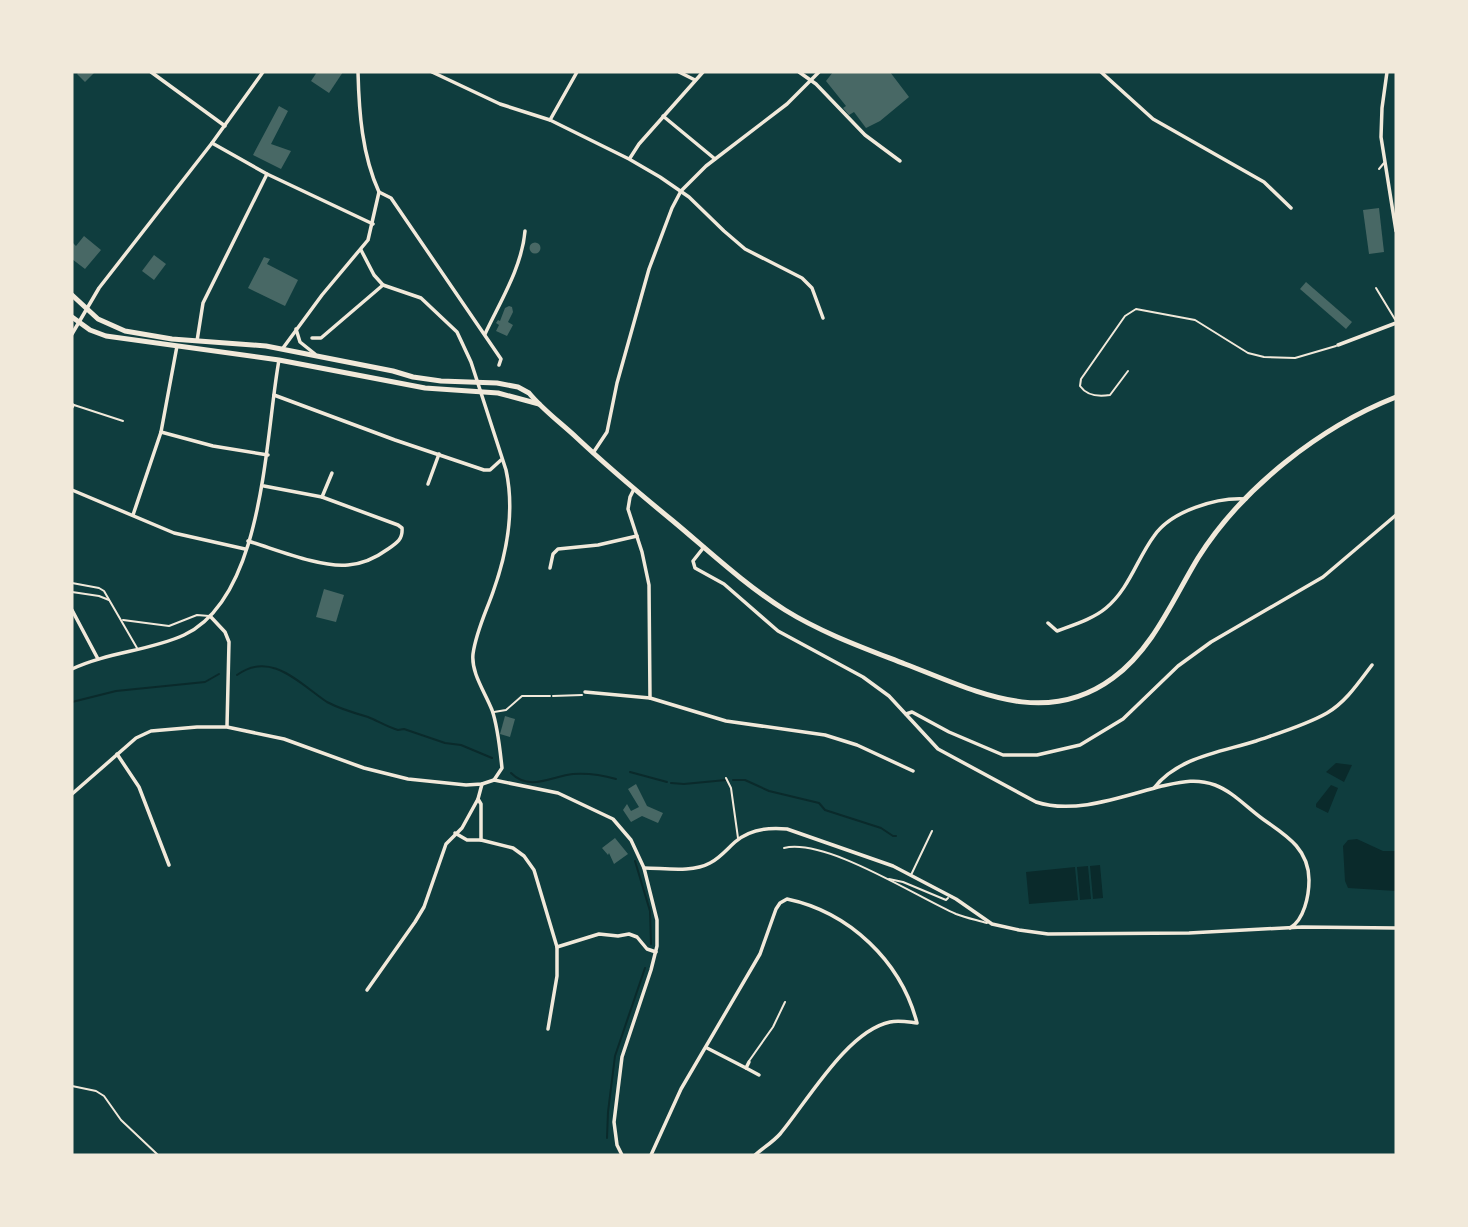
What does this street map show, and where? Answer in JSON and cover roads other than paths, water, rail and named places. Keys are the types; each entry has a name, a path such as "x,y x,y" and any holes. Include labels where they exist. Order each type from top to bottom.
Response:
{"main road":[{"path":"72,295 85,309 108,325 125,331 282,349 426,380 497,383 524,390 634,489 784,610 830,634 980,694 1013,702 1040,704 1081,695 1113,679 1152,637 1200,554 1246,499 1297,454 1335,427 1396,397"},
{"path":"72,317 90,330 106,336 279,360 401,384 498,393 539,404"}],"street":[{"path":"151,72 225,126"},
{"path":"72,334 85,309 225,126 262,72"},
{"path":"282,349 361,250 368,240 373,224 379,192 373,179 361,125 358,72"},
{"path":"432,72 500,104 550,120 629,159 681,191 746,249 802,278 812,288 822,318"},
{"path":"550,120 577,72"},
{"path":"680,72 695,80"},
{"path":"629,159 703,72"},
{"path":"799,72 865,135 900,162"},
{"path":"593,453 607,432 617,383 649,269 681,191 691,178 782,108 819,72"},
{"path":"1101,72 1153,119 1264,182 1292,208"},
{"path":"1387,72 1381,108 1381,137 1396,231"},
{"path":"663,116 715,159"},
{"path":"212,143 267,174 373,224"},
{"path":"197,341 203,303 267,174"},
{"path":"379,192 391,198 485,334 501,359 499,365"},
{"path":"485,334 524,246 525,231"},
{"path":"361,250 374,275 383,285 421,298 457,332 464,345 509,484 510,524 494,590 480,627 473,658 474,669 493,712 502,768 494,780"},
{"path":"312,338 321,338 383,285"},
{"path":"1338,345 1396,322"},
{"path":"296,329 300,342 316,355"},
{"path":"133,515 161,432 177,346"},
{"path":"72,669 185,634 210,616 231,589 246,549 263,486 279,360"},
{"path":"274,394 395,440 490,470 501,460"},
{"path":"161,432 213,446 268,455"},
{"path":"428,484 439,454"},
{"path":"322,497 332,473"},
{"path":"248,541 323,563 348,566 372,558 396,544 402,534 402,528 398,525 322,497 263,486"},
{"path":"634,489 628,509 649,585 650,698"},
{"path":"72,491 173,533 246,549"},
{"path":"1048,623 1057,631 1106,609 1118,596 1153,537 1185,512 1196,506 1231,498 1246,499"},
{"path":"906,714 912,712 949,732 1003,755 1037,755 1080,745 1124,719 1178,666 1211,642 1323,578 1396,515"},
{"path":"550,568 553,554 558,549 598,545 637,536"},
{"path":"704,547 693,561 695,568 724,584 778,631 863,677 889,696 938,749 1015,792 1050,807 1064,807 1183,781 1215,785 1296,842 1304,857 1309,886 1303,915 1297,924 1290,928"},
{"path":"72,610 98,659"},
{"path":"210,616 229,642 227,727"},
{"path":"1153,788 1160,779 1190,760 1257,741 1327,713 1353,690 1372,666"},
{"path":"585,692 650,698 726,721 825,736 857,745 913,771"},
{"path":"72,794 136,738 151,731 187,727 227,727 285,739 364,768 408,779 466,785 494,780 558,793 613,819 631,840 644,868 657,920 656,952 622,1057 614,1122 617,1145 622,1155"},
{"path":"117,754 139,788 169,865"},
{"path":"367,990 424,907 446,844 462,828 478,799 482,784"},
{"path":"478,799 481,804 481,840"},
{"path":"644,868 701,867 718,859 738,839 758,830 787,829 893,866 949,895 992,924 1048,934 1189,933 1302,927 1396,928"},
{"path":"455,833 467,840 481,840 513,848 531,864 557,947 556,976 548,1029"},
{"path":"651,1155 677,1098 760,954 776,909 787,899 844,922 866,938 908,996 917,1023 892,1021 867,1033 827,1070 779,1136 755,1155"},
{"path":"1303,915 1314,927"},
{"path":"557,947 599,934 629,934 637,937 647,949 656,952"},
{"path":"707,1048 759,1075"},
{"path":"746,1068 749,1062"}],"lane":[{"path":"1379,169 1384,162"},
{"path":"1376,288 1396,322"},
{"path":"1128,371 1110,395 1094,396 1080,386 1085,373 1125,316 1136,309 1195,320 1248,354 1286,359 1338,345"},
{"path":"73,406 123,421"},
{"path":"72,583 99,588 110,600 138,649"},
{"path":"72,592 110,600"},
{"path":"121,620 169,626 197,615 210,616"},
{"path":"493,712 506,710 522,696 550,696"},
{"path":"726,778 731,788 738,839"},
{"path":"910,876 932,831"},
{"path":"784,848 802,846 853,863 954,913 992,924"},
{"path":"888,879 903,882 946,900 949,895"},
{"path":"749,1062 773,1027 785,1002"}],"water":[{"path":"1336,763 1352,765 1344,782 1326,772"},
{"path":"1331,785 1338,788 1328,813 1316,807 1316,804"},
{"path":"1357,839 1383,851 1396,851 1396,891 1348,888 1345,881 1343,846 1348,840"},
{"path":"1100,865 1103,898 1093,899 1090,866"},
{"path":"1088,866 1091,899 1080,900 1077,867"},
{"path":"1075,867 1078,900 1029,904 1026,872"}],"waterway":[{"path":"237,675 250,668 273,668 285,672 337,707 394,729 404,729 445,743 461,745 492,758"},
{"path":"72,702 116,691 205,682 219,674"},
{"path":"630,772 667,782"},
{"path":"511,773 518,779 533,782 579,774 616,779"},
{"path":"671,783 726,780"},
{"path":"733,780 745,780 769,791 819,803 825,810 881,828 896,836"},
{"path":"635,861 650,911 651,944"},
{"path":"607,1138 615,1056 645,968"}]}
